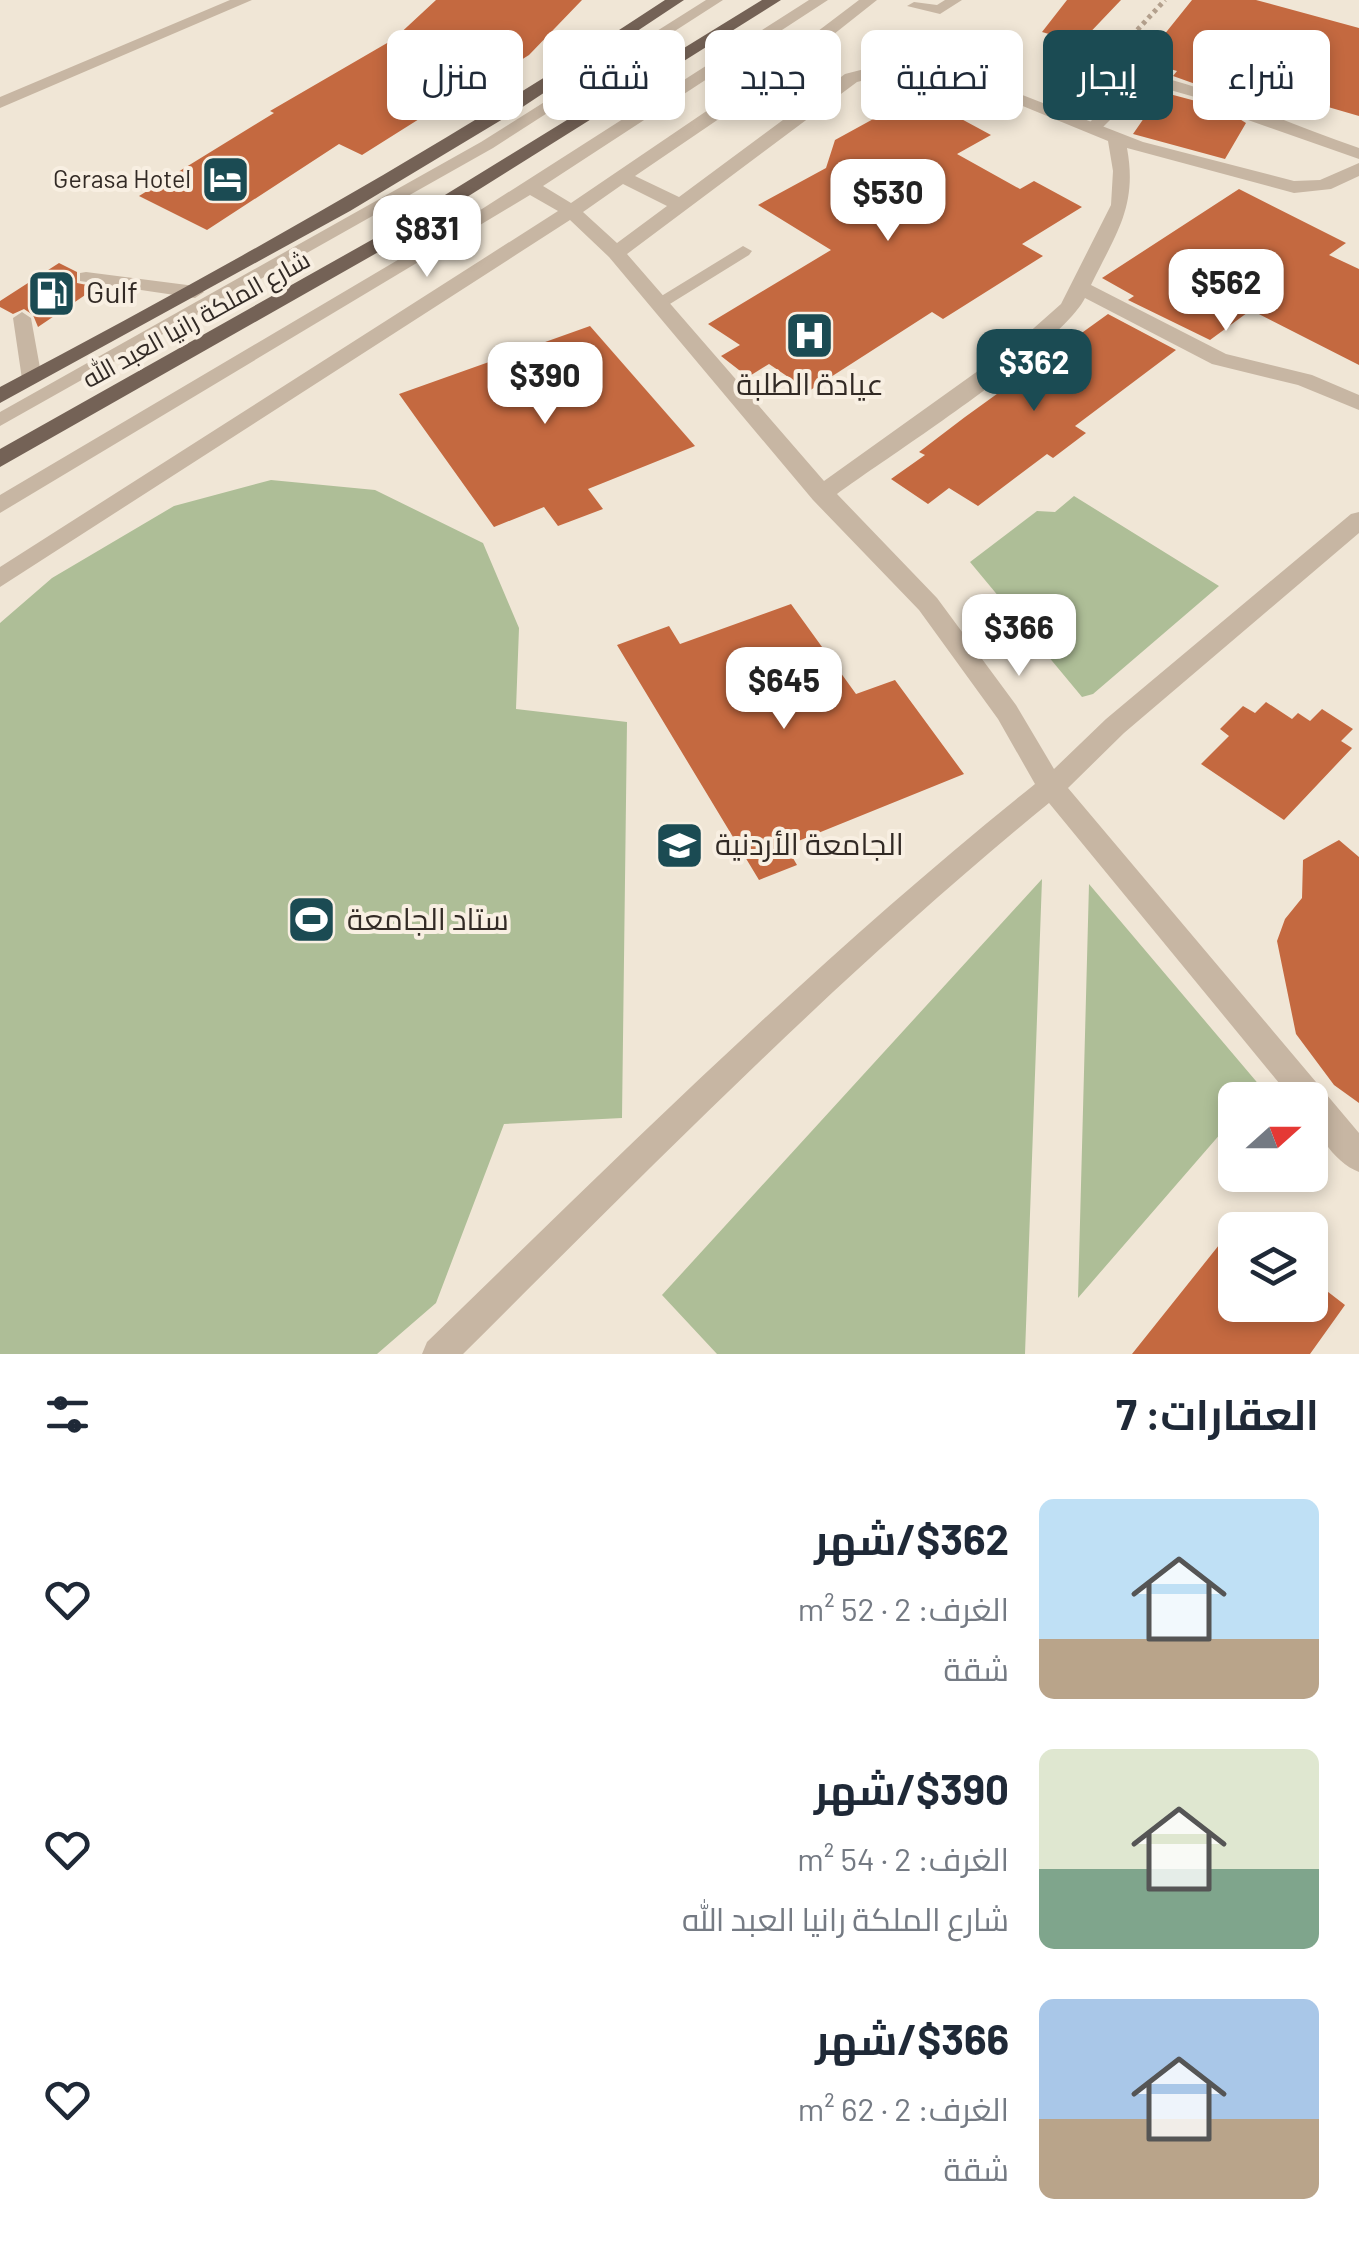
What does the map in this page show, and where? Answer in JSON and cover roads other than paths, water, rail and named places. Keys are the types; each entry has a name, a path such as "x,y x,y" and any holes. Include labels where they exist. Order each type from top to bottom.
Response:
{"main road":[{"name":"شارع الملكة رانيا العبد الله","path":"4,390 195,292 544,88 676,0"},
{"name":"شارع الملكة رانيا العبد الله","path":"0,459 382,242 773,0"}],"street":[{"path":"0,103 244,0"},
{"path":"0,504 200,389 531,187 820,0"},
{"path":"0,578 571,211 770,76 869,0"},
{"path":"616,253 851,78 870,70 918,66 942,70 1116,138 1294,188 1324,185 1359,168"},
{"path":"820,494 1054,325 1070,307 1120,205 1123,187 1116,138"},
{"path":"621,176 680,206"},
{"path":"531,187 571,211 616,253 820,494 954,636 1007,712 1049,784 1359,1157"},
{"path":"1079,287 1192,348 1322,385 1359,403"},
{"path":"439,1354 699,1098 930,884 1049,784 1078,765 1115,726 1359,520"}],"lane":[{"path":"0,420 472,154 716,0"},
{"path":"914,6 940,10 955,0"},
{"path":"1092,129 1144,82 1175,86 1229,102 1254,117 1359,154"},
{"path":"659,303 743,252"},
{"path":"86,276 195,292"},
{"path":"22,318 32,378"}],"place":[{"name":"Gerasa Hotel","path":"226,179"},
{"name":"Gulf","path":"51,293"},
{"name":"عيادة الطلبة","path":"810,336"},
{"name":"الجامعة الأردنية","path":"680,845"},
{"name":"ستاد الجامعة","path":"312,920"}]}
